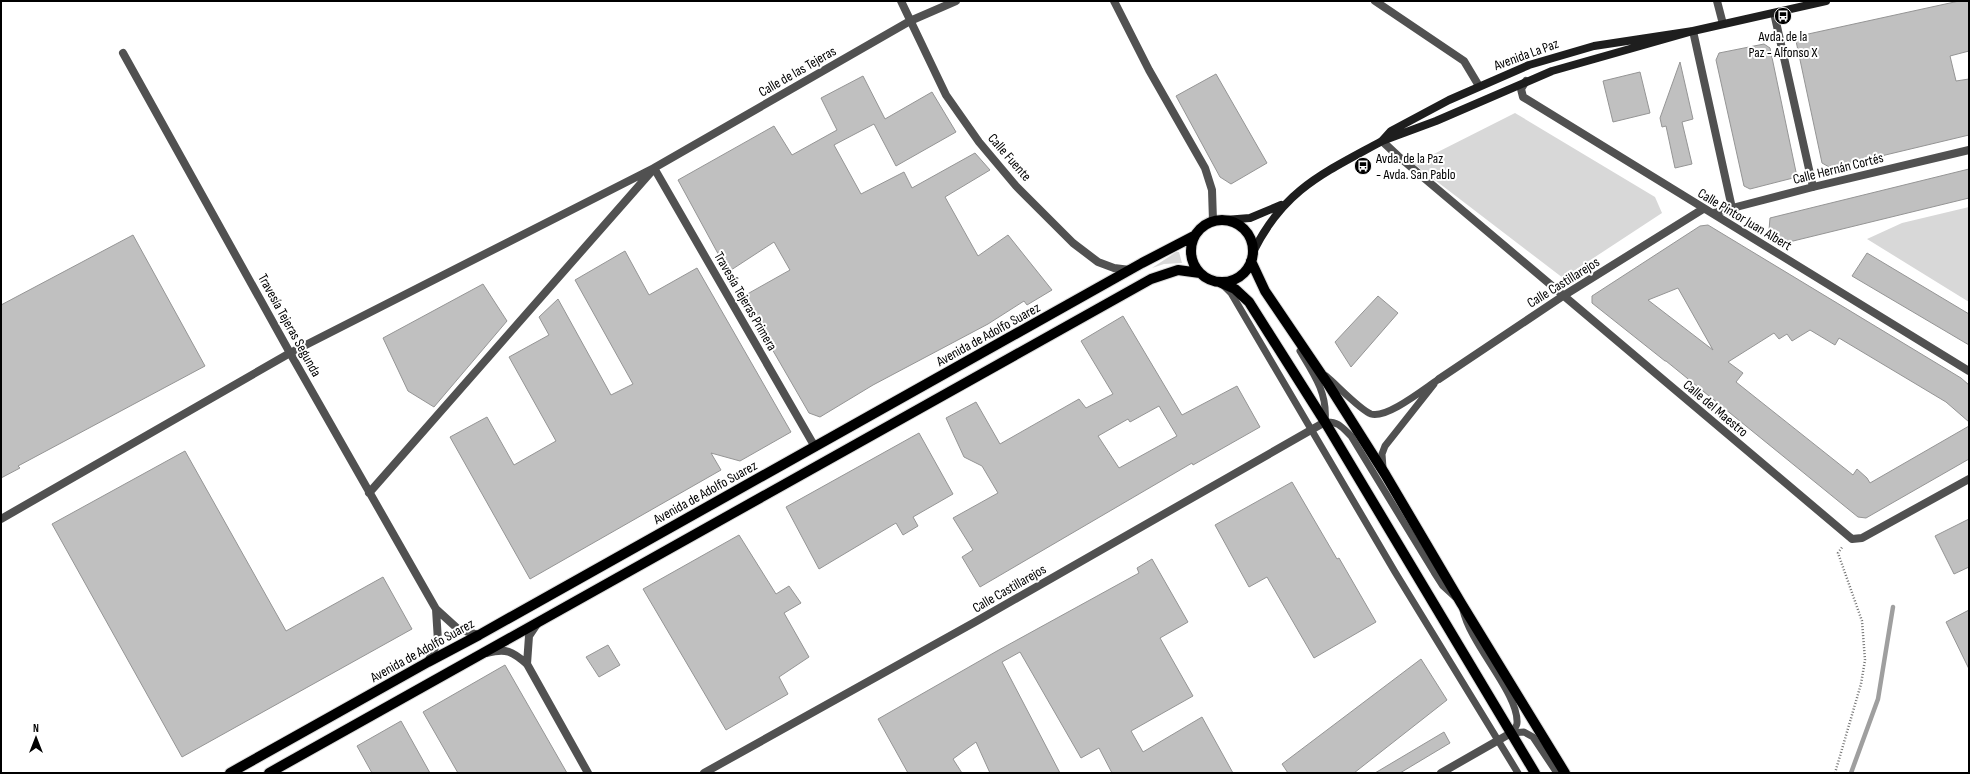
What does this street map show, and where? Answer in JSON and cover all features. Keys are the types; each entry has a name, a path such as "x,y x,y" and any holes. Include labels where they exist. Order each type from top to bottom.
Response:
{"main road":[{"name":"Avenida La Paz","path":"1382,140 1391,131 1479,86 1529,65 1569,52 1624,40 1693,30 1826,1"},
{"name":"Avenida La Paz","path":"1252,257 1267,225 1289,200 1321,175 1382,140 1436,121 1552,71 1693,30"},
{"name":"Avenida La Paz","path":"1224,220 1259,215 1289,200"},
{"path":"1200,273 1194,265 1191,256 1191,246 1194,236 1206,224 1213,221 1224,220 1234,222 1245,231 1252,243 1252,257 1265,291 1318,369 1385,474 1461,603 1565,773"},
{"name":"Avenida de Adolfo Suarez","path":"230,773 1130,270 1194,236"},
{"path":"1219,282 1235,279 1242,274 1252,257"},
{"path":"269,773 1151,279 1178,270 1200,273 1212,280 1235,289 1244,296 1324,422 1535,773"}],"street":[{"name":"Calle Fuente","path":"901,1 946,95 979,142 1016,186 1073,243 1098,262 1114,268 1130,270"},
{"name":"Calle de las Tejeras","path":"1,519 290,353 654,168 910,21 956,1"},
{"path":"1114,1 1149,70 1205,168 1212,190 1213,221"},
{"path":"1375,1 1464,61 1479,86"},
{"path":"1717,1 1722,24"},
{"path":"1774,13 1813,187"},
{"path":"1693,30 1732,208"},
{"name":"Travesía Tejeras Segunda","path":"124,53 290,353 436,609"},
{"name":"Calle Pintor Juan Albert","path":"1526,81 1521,90 1523,97 1703,209 1969,371"},
{"name":"Calle del Maestro","path":"1382,140 1398,156 1521,258 1563,296 1852,539"},
{"name":"Calle Hernán Cortés","path":"1713,214 1813,187 1969,150"},
{"path":"369,493 654,168"},
{"name":"Travesía Tejeras Primera","path":"654,168 815,447"},
{"name":"Calle Castillarejos","path":"1438,379 1563,296 1703,209"},
{"name":"Calle Castillarejos","path":"704,773 982,618 1324,422"},
{"path":"1852,539 1862,538 1969,479"},
{"path":"436,609 458,629 479,635"},
{"path":"428,662 438,641 436,609"},
{"path":"527,664 529,636 536,624"},
{"path":"478,656 498,650 507,650 518,656 527,664 588,773"},
{"path":"1441,773 1511,733"}],"lane":[{"path":"1219,282 1230,294 1310,430 1518,773"},
{"path":"1265,291 1320,384 1324,398 1324,422 1333,421 1339,424 1350,436 1443,586 1461,603 1470,631 1511,699 1516,712 1517,725 1511,733"},
{"path":"1318,369 1372,414 1387,412 1438,379"},
{"path":"1385,474 1382,454 1385,446 1438,379"},
{"path":"1511,733 1524,732 1533,737 1557,773"}],"path":[{"path":"1835,773 1861,684 1865,660 1862,621 1838,553 1841,548 1852,539"}],"shaded area":[{"path":"1515,113 1655,197 1662,213 1563,278 1414,164"},
{"path":"1969,207 1969,302 1867,239 1902,223"},
{"path":"1176,252 1179,252 1182,263 1164,264 1152,268"}],"building":[{"path":"1959,1 1969,1 1969,51 1950,56 1956,81 1969,79 1969,135 1831,168 1822,163 1796,41 1799,36"},
{"path":"1764,44 1770,48 1796,172 1793,178 1750,189 1744,186 1716,60 1719,53"},
{"path":"1680,62 1693,119 1682,122 1692,164 1675,168 1666,126 1662,127 1660,118"},
{"path":"1640,72 1650,113 1613,122 1603,81"},
{"path":"1216,74 1267,163 1231,184 1220,177 1176,96"},
{"path":"863,76 885,119 932,92 956,132 896,166 874,124 834,145 861,194 904,172 912,188 975,153 990,170 945,197 978,256 1008,235 1052,290 1027,305 1024,301 988,324 873,385 820,417 809,413 742,297 790,270 774,242 728,272 678,180 774,126 792,155 837,130 821,98"},
{"path":"1969,169 1969,198 1789,242 1769,230 1770,218"},
{"path":"1708,225 1961,378 1969,385 1969,422 1946,402 1839,338 1835,345 1810,330 1792,341 1787,334 1779,339 1774,333 1728,362 1743,373 1736,382 1853,475 1857,469 1867,478 1870,483 1969,426 1969,459 1866,518 1858,517 1592,303 1592,296 1700,226","holes":["1678,288 1713,350 1648,300"]},
{"path":"133,235 205,366 18,466 20,468 1,478 1,305"},
{"path":"625,251 649,295 697,268 791,432 740,461 711,453 721,470 530,579 450,437 487,417 514,465 556,441 509,357 549,335 539,317 558,299 611,395 633,384 575,280"},
{"path":"1867,253 1969,314 1969,345 1852,276"},
{"path":"483,284 507,321 434,407 408,391 383,338"},
{"path":"1378,296 1398,313 1351,367 1335,342"},
{"path":"1123,316 1182,415 1237,386 1260,427 1193,465 1192,463 980,587 962,557 973,550 953,518 998,493 982,466 964,457 946,418 976,402 1000,444 1079,399 1086,408 1113,394 1081,341","holes":["1159,406 1177,436 1119,468 1098,436 1128,419 1130,422"]},
{"path":"919,433 953,494 913,517 918,526 903,535 896,523 819,569 786,507"},
{"path":"185,451 286,631 383,577 412,629 182,757 52,524"},
{"path":"1292,482 1337,559 1339,558 1376,622 1314,658 1267,577 1249,587 1215,525"},
{"path":"1969,519 1969,567 1954,574 1935,536"},
{"path":"739,535 776,594 789,586 801,603 784,613 809,657 779,677 788,694 726,730 643,589"},
{"path":"1152,559 1188,622 1160,638 1193,696 1131,731 1143,752 1202,717 1233,773 1112,773 1099,748 1081,758 1020,652 1002,662 1060,773 990,773 976,742 953,759 962,773 908,773 878,719 997,651 1139,573 1137,568"},
{"path":"1969,610 1969,669 1946,622"},
{"path":"608,645 620,665 599,677 586,657"},
{"path":"1421,659 1447,700 1354,773 1288,773 1282,764"},
{"path":"505,665 567,773 458,773 423,712"},
{"path":"401,721 430,773 372,773 357,746"},
{"path":"1444,732 1450,743 1400,773 1375,773"}],"waterway":[{"path":"1851,773 1878,699 1893,607"}],"place":[{"name":"Avda. de la Paz - Alfonso X","path":"1783,16"},
{"name":"Avda. de la Paz - Avda. San Pablo","path":"1363,166"}]}
